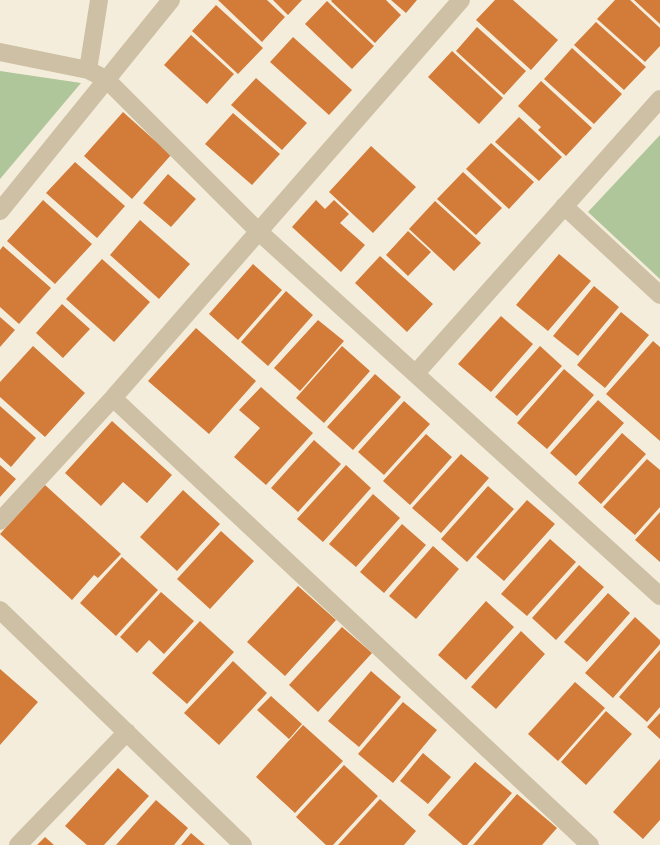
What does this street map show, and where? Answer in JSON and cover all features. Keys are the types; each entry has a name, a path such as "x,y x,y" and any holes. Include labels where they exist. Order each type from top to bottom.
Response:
{"street":[{"path":"88,70 99,0"},
{"path":"0,211 171,0"},
{"path":"0,521 113,398 461,0"},
{"path":"0,52 88,70 106,79 258,231 660,596"},
{"path":"416,373 660,99"},
{"path":"564,207 660,296"},
{"path":"113,398 590,845"},
{"path":"0,610 243,845"},
{"path":"18,845 127,732"}],"green space":[{"path":"0,71 81,83 0,179"},
{"path":"660,135 660,279 588,212"}],"building":[{"path":"218,0 267,0 285,17 262,42"},
{"path":"273,0 302,0 288,15"},
{"path":"332,0 386,0 401,15 375,43"},
{"path":"391,0 417,0 406,13"},
{"path":"495,0 513,0 558,40 531,70 476,20"},
{"path":"615,0 630,0 660,28 660,46 645,62 597,19"},
{"path":"634,0 660,0 660,24"},
{"path":"327,1 374,46 352,69 305,24"},
{"path":"216,5 263,48 238,74 192,31"},
{"path":"596,22 646,67 624,90 574,45"},
{"path":"477,27 526,71 504,95 456,51"},
{"path":"191,35 234,74 207,104 164,65"},
{"path":"293,37 352,90 329,115 270,62"},
{"path":"572,48 622,94 594,124 544,79"},
{"path":"452,51 503,98 479,124 428,77"},
{"path":"256,78 307,123 282,150 231,105"},
{"path":"541,81 592,128 566,156 538,130 541,127 518,106"},
{"path":"123,112 171,155 132,199 84,156"},
{"path":"233,113 280,154 252,185 205,144"},
{"path":"519,117 562,157 539,181 495,142"},
{"path":"491,143 534,182 509,209 466,169"},
{"path":"371,146 416,187 373,233 329,192"},
{"path":"75,162 125,206 97,238 46,193"},
{"path":"463,172 502,208 476,235 437,199"},
{"path":"168,174 196,199 171,227 143,203"},
{"path":"43,200 92,244 55,284 7,241"},
{"path":"316,200 325,209 334,200 349,214 340,223 365,245 341,272 292,227"},
{"path":"435,201 481,243 454,271 409,229"},
{"path":"140,220 190,264 159,299 110,255"},
{"path":"408,231 431,252 408,276 386,255"},
{"path":"3,246 51,288 19,324 0,307 0,250"},
{"path":"559,254 591,281 548,331 516,305"},
{"path":"380,256 433,304 407,332 355,283"},
{"path":"102,259 150,302 114,342 66,299"},
{"path":"253,264 282,290 238,340 209,314"},
{"path":"594,286 619,307 578,356 553,336"},
{"path":"286,291 313,315 268,366 241,342"},
{"path":"62,304 90,329 63,358 36,333"},
{"path":"621,312 649,335 605,388 577,365"},
{"path":"501,316 533,344 491,392 458,364"},
{"path":"0,317 15,330 0,347"},
{"path":"318,320 344,341 300,391 274,368"},
{"path":"196,328 256,381 209,434 148,381"},
{"path":"653,341 660,347 660,441 606,394"},
{"path":"33,346 85,393 45,437 0,397 0,382"},
{"path":"342,346 370,371 324,423 296,398"},
{"path":"540,346 562,366 517,416 495,397"},
{"path":"564,369 594,395 547,449 517,423"},
{"path":"375,374 401,397 353,450 327,427"},
{"path":"261,387 313,433 266,485 234,457 260,428 239,410"},
{"path":"598,400 624,423 576,476 550,453"},
{"path":"404,401 430,424 384,475 358,452"},
{"path":"0,406 36,438 11,467 0,457"},
{"path":"112,421 172,475 147,503 123,482 101,506 65,473"},
{"path":"622,433 646,454 601,504 578,483"},
{"path":"426,434 452,457 410,505 383,481"},
{"path":"314,440 341,464 298,512 271,488"},
{"path":"461,454 489,478 441,533 412,508"},
{"path":"647,459 660,470 660,507 635,535 603,507"},
{"path":"0,465 16,479 0,497"},
{"path":"346,465 371,488 323,542 297,519"},
{"path":"45,485 121,554 98,578 94,575 72,600 0,534"},
{"path":"488,486 514,509 467,562 441,539"},
{"path":"183,490 220,524 177,571 140,537"},
{"path":"373,494 400,518 356,567 329,544"},
{"path":"527,500 555,524 504,581 476,557"},
{"path":"660,512 660,562 635,540"},
{"path":"402,524 426,545 384,593 360,572"},
{"path":"221,531 254,561 210,609 177,579"},
{"path":"550,539 576,562 527,616 501,594"},
{"path":"433,546 459,569 416,619 389,596"},
{"path":"122,557 158,590 116,636 80,603"},
{"path":"579,565 604,587 556,640 532,618"},
{"path":"298,586 336,620 285,676 247,642"},
{"path":"161,592 194,621 164,654 149,640 137,653 120,637"},
{"path":"608,593 630,613 587,662 564,642"},
{"path":"486,601 514,627 466,680 438,655"},
{"path":"635,617 660,640 660,644 613,698 585,673"},
{"path":"200,621 234,652 187,704 152,673"},
{"path":"342,627 372,653 318,712 289,685"},
{"path":"521,631 545,654 496,709 471,687"},
{"path":"660,650 660,707 647,722 619,697"},
{"path":"233,661 267,693 219,745 184,713"},
{"path":"0,669 38,702 0,745"},
{"path":"371,671 401,697 359,747 328,721"},
{"path":"575,682 605,708 558,761 528,734"},
{"path":"271,696 302,724 289,739 257,710"},
{"path":"403,702 437,730 393,783 358,754"},
{"path":"606,711 632,734 586,785 561,762"},
{"path":"660,713 660,739 647,727"},
{"path":"303,725 343,761 295,813 256,777"},
{"path":"423,753 451,777 428,804 400,781"},
{"path":"660,759 660,820 643,839 613,812"},
{"path":"475,762 512,793 467,845 463,845 428,815"},
{"path":"344,765 378,796 333,845 326,845 296,817"},
{"path":"118,768 149,796 104,845 87,845 65,826"},
{"path":"517,794 557,828 542,845 473,845"},
{"path":"380,799 416,831 404,845 338,845"},
{"path":"156,800 188,828 174,845 116,845"},
{"path":"191,833 205,845 181,845"},
{"path":"45,837 54,845 37,845"}]}
